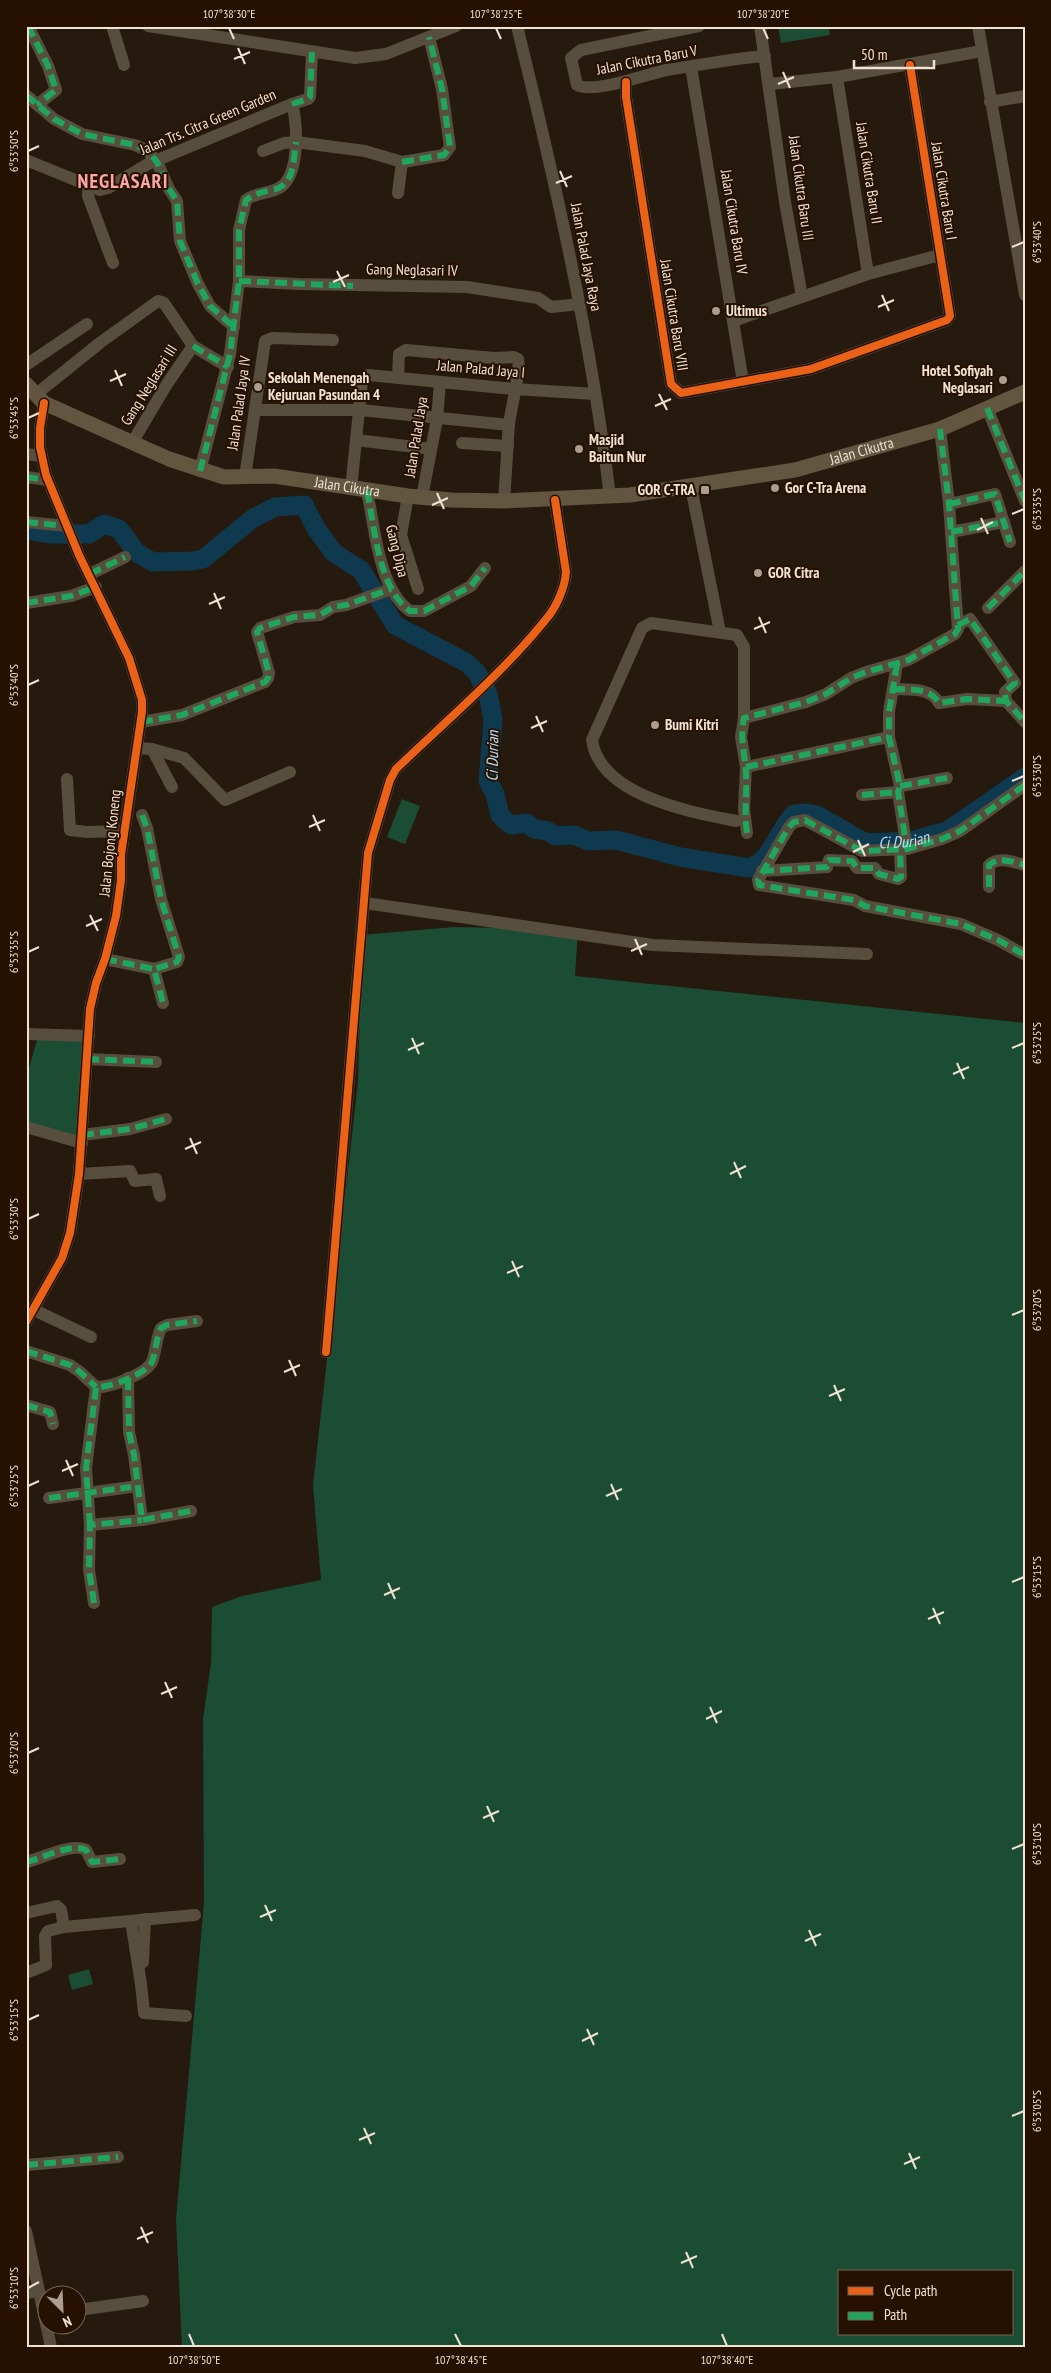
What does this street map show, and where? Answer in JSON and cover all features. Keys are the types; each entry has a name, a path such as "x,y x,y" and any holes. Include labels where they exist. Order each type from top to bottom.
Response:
{"main road":[{"name":"Jalan Cikutra","path":"35,394 132,443 200,471 224,477 288,477 351,489 415,497 504,501 610,497 691,487 795,470 940,429 1025,392"}],"street":[{"path":"29,26 48,66 56,90 37,104"},
{"path":"112,26 124,65"},
{"path":"148,26 355,58 368,58 386,54 456,26"},
{"name":"Jalan Palad Jaya Raya","path":"517,26 547,147 580,304 610,497"},
{"name":"Jalan Cikutra Baru V","path":"699,26 619,43 590,47 574,54 571,58 575,79 578,85 583,88 626,82 642,76 691,67 765,56"},
{"name":"Jalan Cikutra Baru III","path":"760,26 770,84 785,202 802,296"},
{"path":"978,26 990,102 1019,225 1025,295"},
{"path":"263,151 284,143 296,142 364,151 402,162 444,154 449,151 442,89 429,38"},
{"path":"770,84 837,77 982,51"},
{"name":"Jalan Trs. Citra Green Garden","path":"26,160 100,190 108,188 148,164 157,162 292,104 308,99 310,96 312,52"},
{"name":"Jalan Cikutra Baru I","path":"910,65 940,255 951,312 947,320"},
{"name":"Jalan Cikutra Baru IV","path":"691,67 743,382"},
{"name":"Jalan Cikutra Baru II","path":"837,77 868,274"},
{"name":"Jalan Cikutra Baru VIII","path":"626,82 626,97 672,384 682,393 811,369 947,320"},
{"path":"26,95 54,119 82,134 135,145 148,151 157,162 169,189 177,201 180,241 198,284 210,306 234,327"},
{"path":"990,102 1025,96"},
{"path":"200,471 228,367 239,281 239,230 246,200 261,192 278,189 290,177 296,142 292,104"},
{"path":"398,193 402,162"},
{"path":"89,186 88,196 113,263"},
{"path":"734,321 868,274 940,255"},
{"name":"Gang Neglasari IV","path":"239,281 307,285 467,287 538,298 551,307 580,304"},
{"path":"35,394 101,342 158,301 164,303 193,346 228,367"},
{"path":"26,365 87,324"},
{"name":"Jalan Palad Jaya IV","path":"245,478 265,341 272,338 333,340"},
{"name":"Gang Neglasari III","path":"132,443 167,384 193,346"},
{"path":"398,378 399,354 406,350 494,358 514,357 518,359 520,364 509,425 504,501"},
{"name":"Jalan Palad Jaya I","path":"360,410 362,381 368,375 514,389 595,394"},
{"name":"Jalan Palad Jaya","path":"418,589 401,535 431,449 437,419 440,382"},
{"name":"Jalan Bojong Koneng","path":"29,1317 66,1247 79,1174 90,1008 116,916 124,831 141,722 142,700 129,658 90,574 79,555 48,480 41,456 40,428 35,394"},
{"path":"987,408 1025,501"},
{"path":"256,410 360,410 509,425"},
{"path":"351,489 360,410"},
{"path":"744,718 806,702 826,694 851,678 897,664 955,634 958,625 949,504 940,429"},
{"path":"356,440 431,449"},
{"path":"462,443 508,446"},
{"path":"26,454 41,456"},
{"path":"26,477 48,480"},
{"path":"691,487 720,632"},
{"name":"Gang Dipa","path":"367,491 388,590 410,611 424,611 471,586 486,568"},
{"path":"949,504 995,494 1010,542"},
{"path":"326,1352 344,1118 370,843 390,780 396,769 500,670 549,616 565,584 566,572 555,500"},
{"path":"26,522 69,529"},
{"path":"951,532 1004,522"},
{"path":"90,574 125,557"},
{"path":"988,608 1025,571"},
{"path":"26,603 71,596 96,587"},
{"path":"141,722 182,715 265,682 269,673 257,632 260,628 294,617 320,615 333,607 388,590"},
{"path":"958,625 970,620 1015,683 1005,692 1006,701 1024,721"},
{"path":"736,821 693,813 648,798 607,770 598,759 592,740 635,643 646,625 652,623 737,635 744,647 744,718 741,737 746,767 744,809 747,833"},
{"path":"762,871 826,867 829,860 852,861 857,868 875,868 879,874 898,879 901,877 905,832 899,789 888,737 889,712 897,664"},
{"path":"893,689 923,690 935,696 939,703 967,699 1006,701"},
{"path":"746,767 888,737"},
{"path":"137,748 152,749 184,758 225,800 290,772"},
{"path":"152,749 172,787"},
{"path":"862,795 947,778"},
{"path":"67,779 70,830 87,832 124,831"},
{"path":"1025,785 960,831 942,839 904,848 862,851 805,820 794,822 789,827 758,880 759,885 854,900 865,906 884,911 961,924 998,940 1025,955"},
{"path":"105,959 154,969 173,965 179,957 161,899 147,828 142,815"},
{"path":"989,887 989,866 993,862 1003,859 1025,865"},
{"path":"365,903 653,945 866,954"},
{"path":"154,969 163,1003"},
{"path":"26,1034 89,1036"},
{"path":"88,1059 156,1062"},
{"path":"26,1126 82,1139 166,1119"},
{"path":"79,1174 131,1171 135,1181 156,1180 160,1196"},
{"path":"29,1317 91,1337"},
{"path":"26,1350 70,1365 96,1387 108,1386 128,1378 150,1365 161,1328 167,1325 198,1321"},
{"path":"128,1378 129,1432 134,1455 142,1520"},
{"path":"94,1603 89,1570 90,1525 86,1468 96,1387"},
{"path":"26,1406 50,1412 53,1424"},
{"path":"49,1498 131,1487"},
{"path":"90,1525 142,1520 190,1511"},
{"path":"26,1862 37,1860 46,1854 80,1848 86,1850 92,1862 120,1859"},
{"path":"26,1913 57,1906 60,1910 64,1927"},
{"path":"26,1972 46,1965 45,1936 48,1931 64,1927 195,1915"},
{"path":"141,1984 145,1919"},
{"path":"131,1921 144,2013 186,2016"},
{"path":"26,2165 118,2157"},
{"path":"26,2231 39,2286"},
{"path":"88,2309 143,2301"}],"green space":[{"path":"778,26 828,26 830,35 781,43"},
{"path":"402,799 420,806 405,844 387,837"},
{"path":"454,927 578,929 575,976 1025,1023 1025,2347 182,2347 176,2219 204,1903 203,1719 211,1663 212,1607 242,1596 321,1580 313,1485 358,1081 362,935"},
{"path":"38,1037 85,1037 80,1147 26,1122 26,1078"},
{"path":"89,1969 93,1984 72,1990 68,1975"}],"waterway":[{"name":"Ci Durian","path":"26,530 51,534 89,534 104,524 119,529 137,553 153,562 192,561 203,559 252,519 275,507 304,505 317,530 334,553 361,570 395,625 467,663 477,673 488,694 493,720 488,781 495,794 500,815 512,825 527,823 534,829 548,831 555,836 574,835 588,841 616,840 680,857 749,868 764,859 794,814 807,813 817,815 866,843 911,841 947,831 1025,777"}],"marked path":[{"path":"28,26 48,66 56,90 37,105"},
{"path":"402,162 444,155 450,147 442,89 429,37"},
{"path":"292,104 310,97 312,52"},
{"path":"26,95 54,119 82,134 135,145 148,151 157,162 169,189 177,201 180,241 198,284 210,306 234,327"},
{"path":"200,471 230,354 239,281 239,230 246,200 258,193 280,188 285,183 292,172 296,142"},
{"path":"239,281 353,286"},
{"path":"193,346 228,367"},
{"path":"987,408 1025,501"},
{"path":"747,833 746,769 742,733 744,718 806,702 826,694 851,678 908,660 955,634 958,629 949,504 940,429"},
{"path":"26,477 48,480"},
{"path":"367,491 384,573 399,601 410,611 424,611 471,586 485,568"},
{"path":"949,504 995,494 1010,542"},
{"path":"26,522 67,526"},
{"path":"951,532 1004,522"},
{"path":"90,574 125,557"},
{"path":"988,608 1025,571"},
{"path":"26,603 71,596 96,587"},
{"path":"141,722 182,715 265,682 269,673 257,632 260,628 294,617 320,615 333,607 346,605 391,589"},
{"path":"958,625 970,619 1015,683 1005,692 1006,701 1025,722"},
{"path":"897,664 889,712 889,737 900,786 898,792 907,849"},
{"path":"893,689 919,690 930,694 939,703 967,699 1006,701"},
{"path":"746,767 889,737"},
{"path":"900,786 947,778"},
{"path":"1025,785 960,831 942,839 907,849 862,851 805,820 794,822 789,827 758,880 759,885 854,900 865,906 961,924 998,940 1025,955"},
{"path":"862,795 898,792"},
{"path":"142,815 147,828 161,899 179,957 177,962 154,969"},
{"path":"762,871 827,867 829,860 852,861 857,868 875,868 879,874 898,879 901,877 900,850"},
{"path":"989,887 989,865 993,862 1006,860 1025,865"},
{"path":"105,959 154,969 163,1003"},
{"path":"87,1059 156,1062"},
{"path":"82,1135 130,1129 166,1119"},
{"path":"90,1525 86,1468 96,1387 127,1379 148,1367 152,1362 161,1328 167,1325 197,1321"},
{"path":"26,1351 70,1365 96,1387"},
{"path":"128,1378 129,1432 134,1455 142,1520 191,1511"},
{"path":"26,1405 50,1412 53,1424"},
{"path":"49,1498 131,1487"},
{"path":"94,1603 89,1570 90,1525 142,1520"},
{"path":"26,1862 73,1848 86,1850 92,1862 120,1859"},
{"path":"26,2165 118,2157"}],"cycle path":[{"path":"626,82 626,97 671,384 681,393 811,369 947,320 950,316 910,65"},
{"path":"26,1322 62,1258 70,1233 79,1174 90,1009 116,916 121,880 121,855 142,712 142,700 129,658 79,555 46,475 40,447 40,428 44,403"},
{"path":"326,1352 368,853 390,780 396,769 512,658 547,618 557,602 564,584 566,572 555,500"}],"place":[{"name":"Ultimus","path":"716,311"},
{"name":"Hotel Sofiyah Neglasari","path":"1003,380"},
{"name":"Sekolah Menengah Kejuruan Pasundan 4","path":"258,387"},
{"name":"Masjid Baitun Nur","path":"579,449"},
{"name":"Gor C-Tra Arena","path":"775,488"},
{"name":"GOR C-TRA","path":"705,490"},
{"name":"GOR Citra","path":"758,573"},
{"name":"Bumi Kitri","path":"655,725"}],"district":[{"name":"NEGLASARI","path":"123,181"}]}
